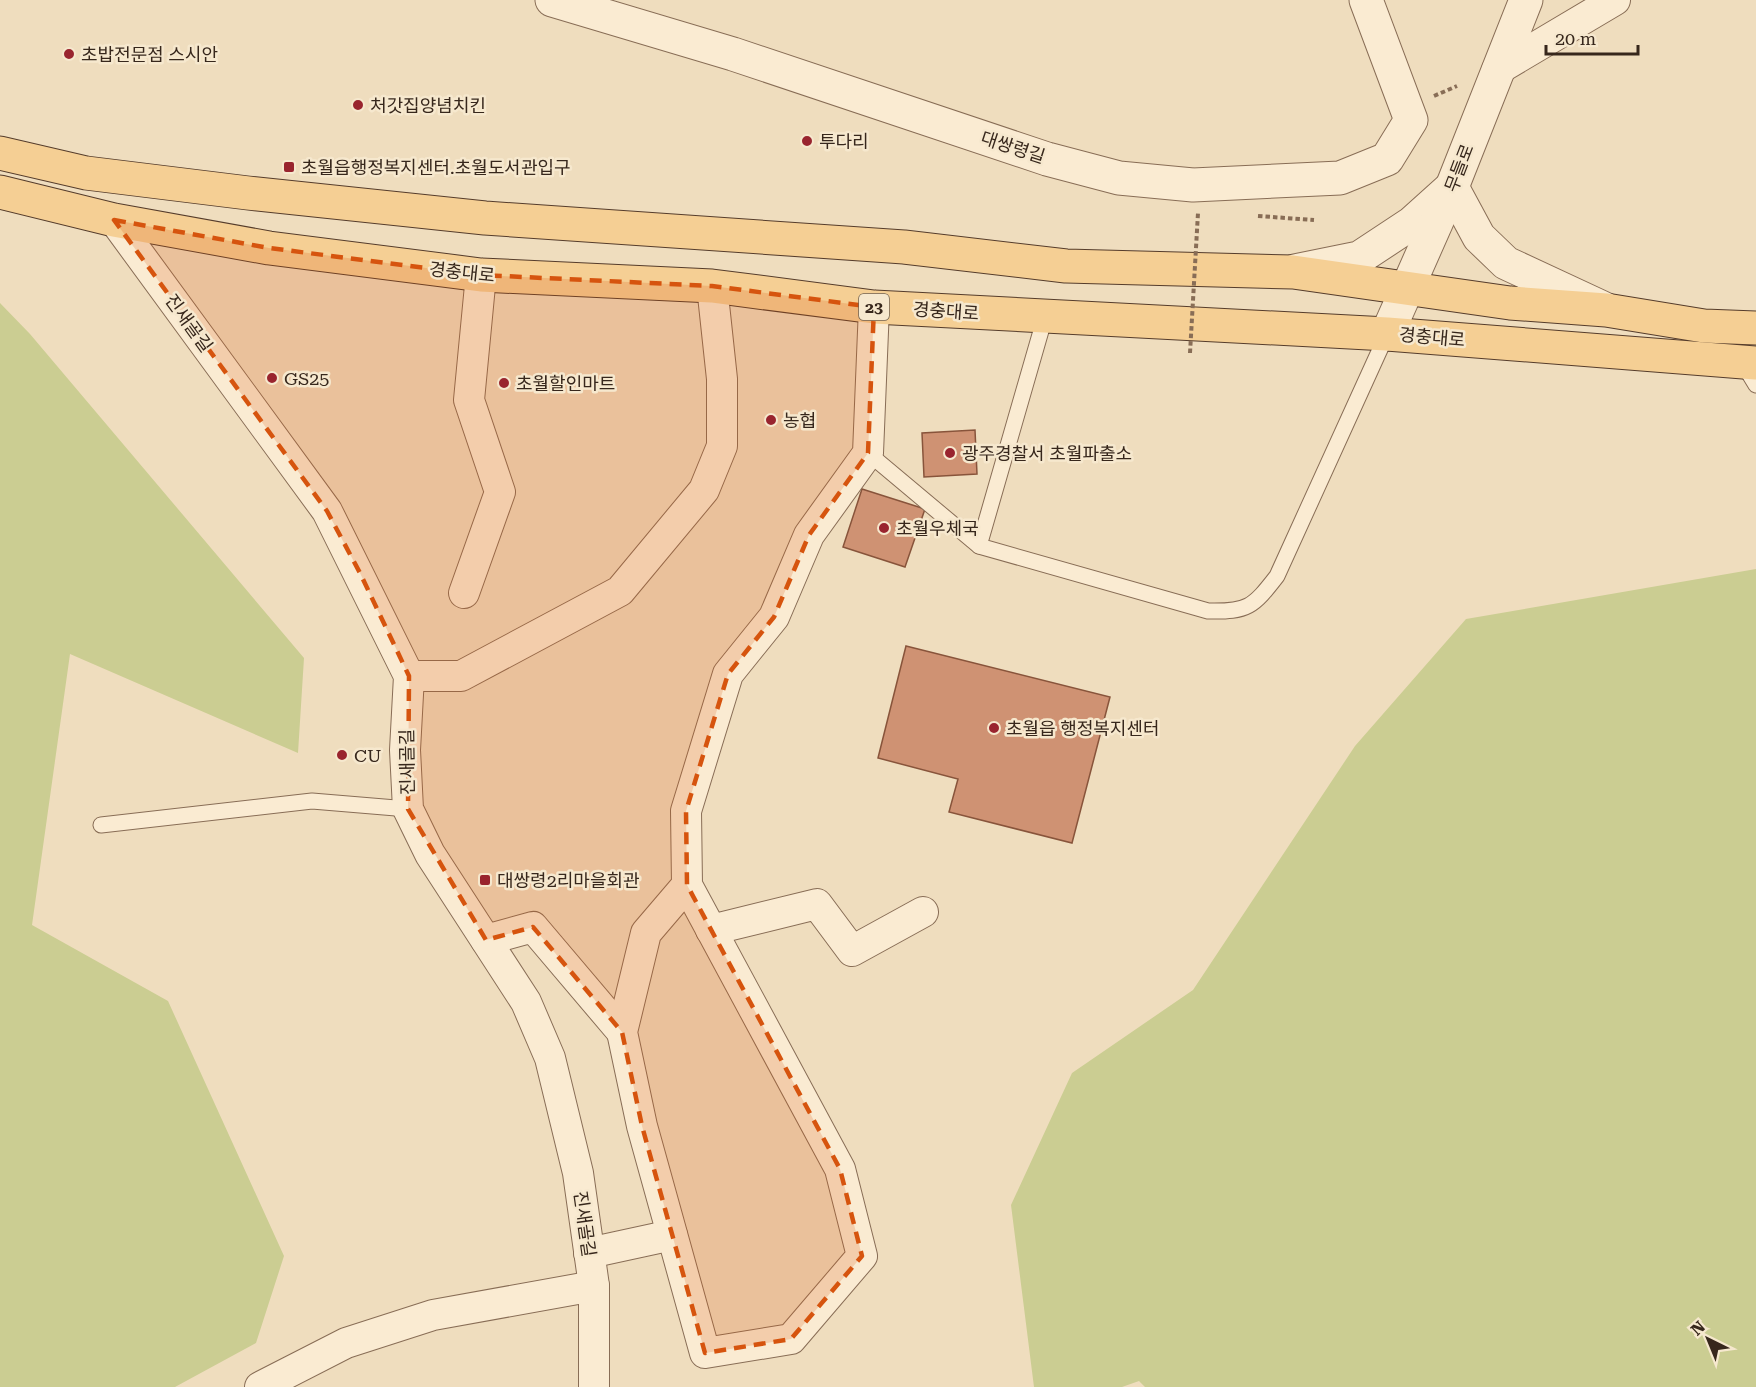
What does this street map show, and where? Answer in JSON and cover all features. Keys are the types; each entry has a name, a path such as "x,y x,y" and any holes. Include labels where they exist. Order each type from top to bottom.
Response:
{"main road":[{"path":"2,150 97,174 248,194 485,218 904,247 1066,266 1293,272 1510,303 1606,310 1704,326 1756,328"},
{"name":"경충대로","path":"0,192 114,220 269,248 481,275 712,286 874,307 1387,334 1751,370"}],"street":[{"name":"대쌍령길","path":"552,0 733,54 1047,159 1119,178 1193,185 1340,178 1387,159 1411,120 1366,0"},
{"name":"무들로","path":"1387,334 1452,187 1526,0"},
{"path":"1497,70 1615,0"},
{"path":"1293,272 1359,258 1412,223 1452,187 1479,237 1506,263 1606,310"},
{"name":"진새골길","path":"114,220 327,511 409,676 405,750 408,809 430,854 526,1002 550,1058 578,1173 594,1286 594,1387"},
{"path":"464,593 500,492 469,400 481,275"},
{"path":"409,676 461,676 620,591 704,490 722,446 723,379 712,286"},
{"path":"687,885 646,933 622,1032 642,1126 705,1353 791,1339 862,1256 840,1169 687,885 686,811 728,674 774,617 809,535 868,453 874,307"},
{"path":"711,930 817,904 852,951 923,912"},
{"path":"486,940 533,927 622,1032"},
{"path":"589,1253 672,1235"},
{"path":"260,1387 346,1343 433,1316 594,1286"}],"lane":[{"path":"979,546 1045,317"},
{"path":"868,453 979,546 1208,611 1236,612 1257,601 1277,576 1387,334"},
{"path":"101,825 312,801 408,809"}],"path":[{"path":"1429,97 1497,70"},
{"path":"1190,353 1198,213"}],"highlighted area":[{"path":"114,220 269,248 481,275 712,286 874,307 868,453 809,535 774,617 728,674 686,811 687,885 840,1169 862,1256 791,1339 705,1353 642,1126 622,1032 533,927 486,940 408,809 409,676 360,573 327,511"}],"green space":[{"path":"0,303 30,334 304,658 298,753 70,654 32,925 168,1001 284,1256 256,1343 175,1387 0,1387"},
{"path":"1756,569 1756,1387 1145,1387 1139,1381 1122,1387 1034,1387 1011,1205 1072,1073 1193,990 1355,746 1466,619"}],"building":[{"name":"광주경찰서 초월파출소","path":"975,430 977,474 924,477 922,433"},
{"name":"초월우체국","path":"862,489 925,509 905,567 843,547"},
{"name":"초월읍 행정복지센터","path":"906,646 1110,697 1072,843 949,812 958,779 878,758"}],"place":[{"name":"초밥전문점 스시안","path":"69,54"},
{"name":"처갓집양념치킨","path":"358,105"},
{"name":"투다리","path":"807,141"},
{"name":"초월읍행정복지센터.초월도서관입구","path":"289,167"},
{"name":"GS25","path":"272,378"},
{"name":"초월할인마트","path":"504,383"},
{"name":"농협","path":"771,420"},
{"name":"광주경찰서 초월파출소","path":"950,453"},
{"name":"초월우체국","path":"884,528"},
{"name":"초월읍 행정복지센터","path":"994,728"},
{"name":"CU","path":"342,755"},
{"name":"대쌍령2리마을회관","path":"485,880"}]}
